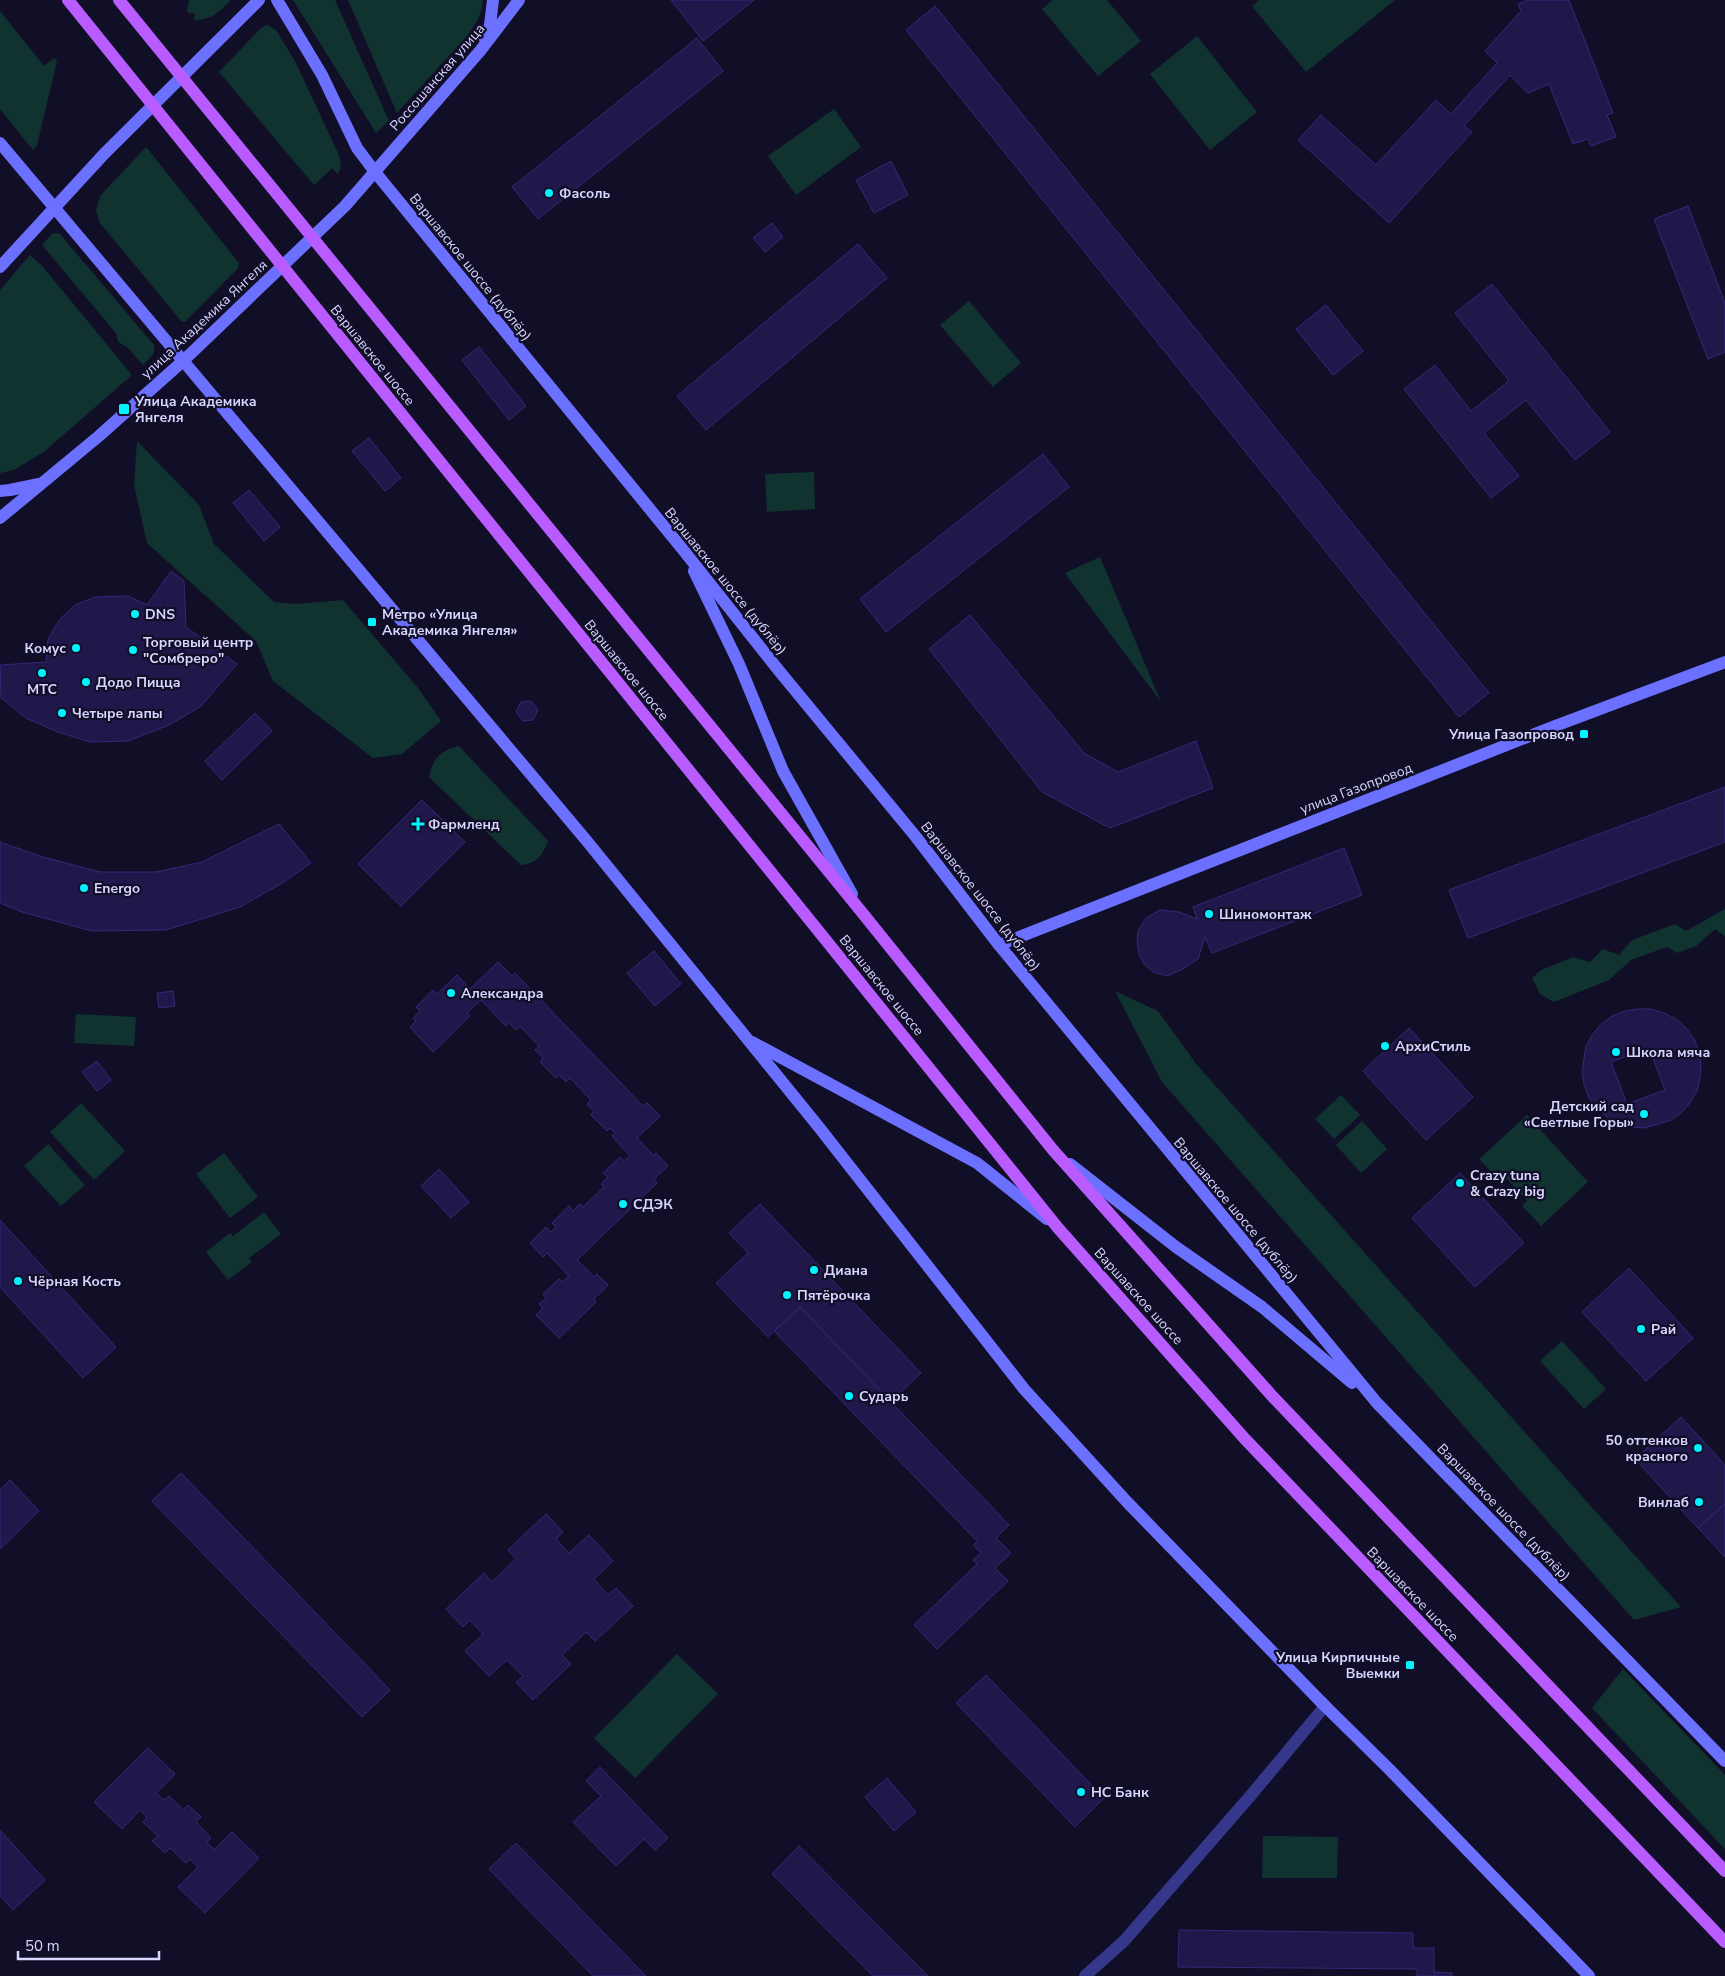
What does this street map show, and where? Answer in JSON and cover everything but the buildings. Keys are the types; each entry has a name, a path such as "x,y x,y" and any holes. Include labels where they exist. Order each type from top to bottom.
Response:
{"main road":[{"name":"Варшавское шоссе","path":"68,0 1058,1228 1245,1439 1725,1942"},
{"name":"Варшавское шоссе","path":"119,0 860,910 1052,1150 1273,1397 1725,1870"},
{"path":"0,267 53,208 147,110 258,0"},
{"name":"Варшавское шоссе (дублёр)","path":"277,0 322,75 357,148 375,172 916,837 998,945 1377,1403 1725,1760"},
{"path":"480,51 490,25 493,0"},
{"name":"Россошанская улица","path":"375,172 480,51 519,0"},
{"path":"0,144 586,840 818,1126 1024,1389 1128,1503 1589,1976"},
{"name":"улица Академика Янгеля","path":"0,518 99,436 183,361 345,206 375,172"},
{"path":"0,490 10,490 42,483"},
{"path":"684,551 739,664 783,771 860,910"},
{"name":"улица Газопровод","path":"998,945 1555,726 1725,662"},
{"path":"746,1038 977,1163 1058,1228"},
{"path":"1052,1150 1176,1247 1262,1307 1377,1403"}],"street":[{"path":"1085,1976 1124,1941 1252,1794 1325,1706"}],"green space":[{"path":"189,0 231,0 215,14 194,20 195,14 187,12"},
{"path":"293,0 335,0 389,121 376,133"},
{"path":"348,0 483,0 478,19 467,36 397,113"},
{"path":"1053,0 1107,0 1141,41 1098,76 1042,9"},
{"path":"1259,0 1395,0 1306,72 1252,6"},
{"path":"0,11 44,66 54,58 57,61 37,145 33,150 0,109"},
{"path":"267,25 276,30 295,61 339,155 341,166 338,174 332,168 314,185 219,72 261,28"},
{"path":"1197,36 1257,112 1210,150 1150,74"},
{"path":"834,109 861,147 796,195 768,156"},
{"path":"146,147 239,263 238,268 186,321 182,322 100,223 96,211 100,196"},
{"path":"53,233 59,233 154,345 154,353 143,365 127,347 118,342 116,333 42,245"},
{"path":"30,255 43,267 132,375 45,451 14,470 0,473 0,290"},
{"path":"969,301 1021,363 993,387 940,325"},
{"path":"137,441 199,505 214,544 274,602 296,604 343,600 418,688 441,721 402,754 373,758 273,681 256,641 147,543 134,485"},
{"path":"814,472 815,509 767,512 765,474"},
{"path":"1100,557 1161,702 1065,573"},
{"path":"459,746 548,841 544,851 535,861 521,865 429,777 438,756 447,750"},
{"path":"1725,909 1725,936 1715,929 1696,946 1677,953 1667,947 1631,960 1609,980 1554,1002 1540,994 1532,978 1541,970 1573,957 1590,962 1603,949 1619,955 1632,940 1675,924 1686,931"},
{"path":"1115,991 1158,1011 1197,1065 1681,1607 1634,1620 1162,1082"},
{"path":"76,1014 136,1017 134,1046 74,1043"},
{"path":"1341,1095 1360,1115 1334,1139 1315,1119"},
{"path":"81,1103 125,1151 94,1180 50,1132"},
{"path":"1527,1115 1588,1182 1541,1226 1522,1206 1527,1201 1498,1169 1493,1174 1479,1159"},
{"path":"1362,1121 1387,1149 1361,1173 1336,1145"},
{"path":"48,1144 85,1185 61,1206 24,1166"},
{"path":"224,1153 258,1197 230,1218 196,1174"},
{"path":"264,1212 281,1234 249,1258 252,1262 228,1280 206,1252 230,1233 233,1236"},
{"path":"1562,1341 1606,1389 1584,1409 1540,1361"},
{"path":"677,1654 718,1694 635,1778 594,1738"},
{"path":"1623,1669 1725,1775 1725,1849 1592,1708"},
{"path":"1263,1836 1338,1837 1337,1878 1262,1878"}],"place":[{"name":"Фасоль","path":"549,193"},
{"name":"Улица Академика Янгеля","path":"124,409"},
{"name":"DNS","path":"135,614"},
{"name":"Метро «Улица Академика Янгеля»","path":"372,622"},
{"name":"Комус","path":"76,648"},
{"name":"Торговый центр \"Сомбреро\"","path":"133,650"},
{"name":"МТС","path":"42,673"},
{"name":"Додо Пицца","path":"86,682"},
{"name":"Четыре лапы","path":"62,713"},
{"name":"Улица Газопровод","path":"1584,734"},
{"name":"Фармленд","path":"418,824"},
{"name":"Energo","path":"84,888"},
{"name":"Шиномонтаж","path":"1209,914"},
{"name":"Александра","path":"451,993"},
{"name":"АрхиСтиль","path":"1385,1046"},
{"name":"Школа мяча","path":"1616,1052"},
{"name":"Детский сад «Светлые Горы»","path":"1644,1114"},
{"name":"Crazy tuna & Crazy big","path":"1460,1183"},
{"name":"СДЭК","path":"623,1204"},
{"name":"Диана","path":"814,1270"},
{"name":"Чёрная Кость","path":"18,1281"},
{"name":"Пятёрочка","path":"787,1295"},
{"name":"Рай","path":"1641,1329"},
{"name":"Сударь","path":"849,1396"},
{"name":"50 оттенков красного","path":"1698,1448"},
{"name":"Винлаб","path":"1699,1502"},
{"name":"Улица Кирпичные Выемки","path":"1410,1665"},
{"name":"НС Банк","path":"1081,1792"}]}
